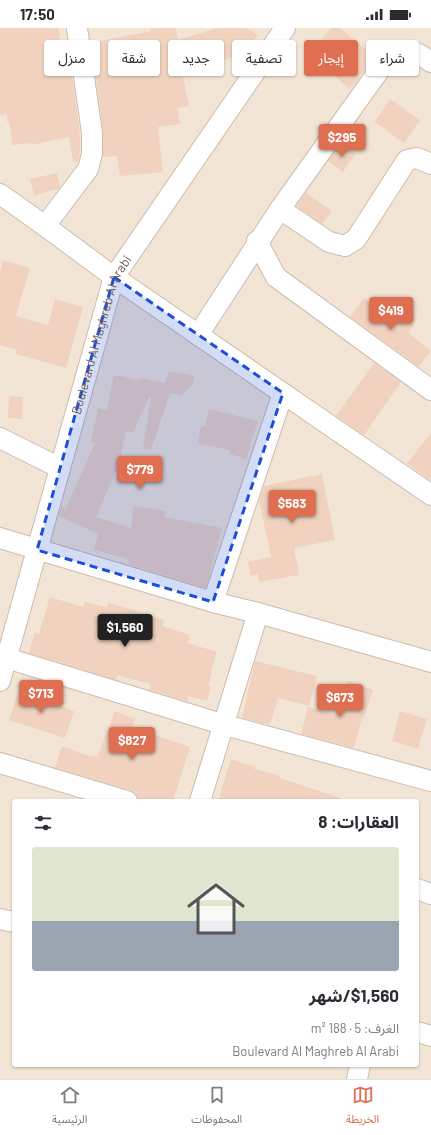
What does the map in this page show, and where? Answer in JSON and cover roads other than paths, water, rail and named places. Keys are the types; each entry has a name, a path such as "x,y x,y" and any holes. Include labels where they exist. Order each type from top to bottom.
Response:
{"street":[{"path":"45,226 88,169 92,154 92,133 77,28"},
{"name":"Boulevard Al Maghreb Al Arabi","path":"0,681 3,657 37,550 114,278 285,28"},
{"path":"198,335 257,241 388,58 399,52 414,51 431,62"},
{"path":"280,209 329,242 345,246 356,240 407,160 417,158 431,164"},
{"path":"0,194 114,278 431,495"},
{"path":"257,241 276,277 431,390"},
{"path":"213,602 283,393"},
{"path":"0,438 60,468"},
{"path":"0,538 213,602 258,613 431,662"},
{"path":"201,799 258,613"},
{"path":"3,657 224,724 431,781"},
{"path":"0,763 120,799"},
{"path":"419,890 431,894"},
{"path":"0,919 12,922"},
{"path":"419,1033 431,1036"},
{"path":"357,1079 360,1067"}]}
